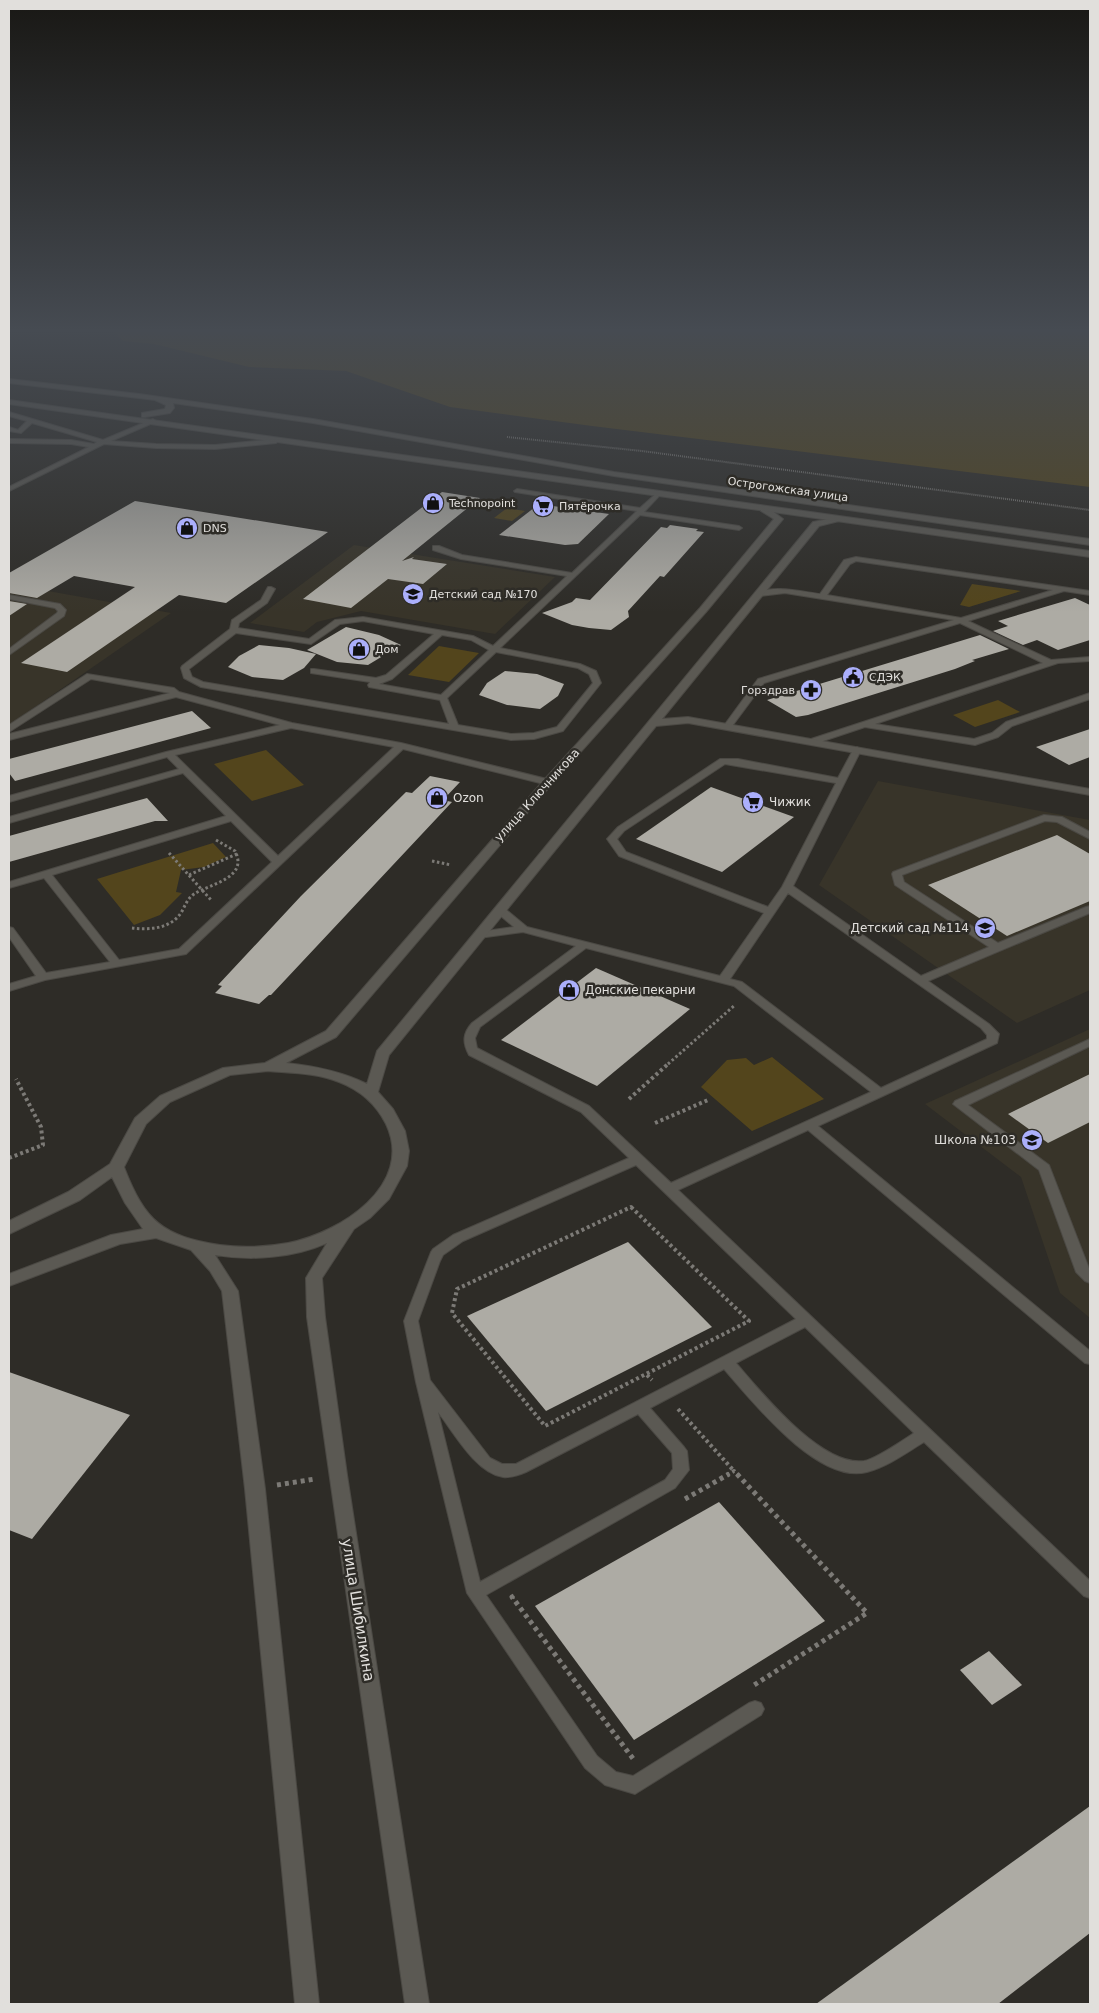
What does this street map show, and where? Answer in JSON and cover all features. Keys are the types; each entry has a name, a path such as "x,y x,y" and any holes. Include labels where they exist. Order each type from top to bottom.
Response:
{"street":[{"path":"174,424 276,441 1090,554"},
{"path":"187,424 204,428"},
{"name":"Острогожская улица","path":"334,424 614,474 1090,542"},
{"name":"улица Ключникова","path":"268,1067 331,1034 548,782 703,610 779,519 764,509"},
{"path":"372,1092 382,1054 651,723 760,594 816,524 839,520"},
{"path":"667,704 688,720"},
{"path":"651,723 688,720 1089,791"},
{"path":"9,1228 74,1196 116,1167 140,1122 165,1099 195,1084 228,1071 268,1067 294,1068 334,1074 372,1092 391,1113 402,1143 399,1170 382,1196 361,1217 349,1226 301,1245 268,1252 243,1253 197,1246 157,1232 134,1207 122,1186 116,1167"},
{"name":"улица Шибилкина","path":"349,1226 328,1254 314,1278 316,1317 418,2004"},
{"path":"9,1280 117,1239 157,1232"},
{"path":"197,1246 216,1267 230,1291 255,1489 307,2004"}],"lane":[{"path":"9,429 19,432 28,424"},
{"path":"41,424 103,442 156,446 215,447 276,441"},
{"path":"9,489 103,442 146,424"},
{"path":"9,441 71,442 96,446"},
{"path":"517,491 739,528"},
{"path":"443,698 658,494"},
{"path":"436,548 461,557 573,575"},
{"path":"822,597 847,562 856,559 1090,593"},
{"path":"769,582 785,591"},
{"path":"234,630 311,642 338,622 363,619 473,638 494,650 580,666 594,673 597,683 560,728 534,736 511,737 200,684 188,678 186,668 234,630 235,622 264,601 272,589"},
{"path":"726,727 761,681 1064,589"},
{"path":"760,594 785,591 961,620 1050,663"},
{"path":"9,597 57,606 62,610 61,614 9,653"},
{"path":"440,632 389,677 372,685 443,698"},
{"path":"811,742 1050,663 1063,660 1090,659"},
{"path":"314,671 377,681"},
{"path":"9,729 90,676 174,692 291,725 401,746 548,782"},
{"path":"9,738 176,694"},
{"path":"864,724 975,742 995,735 1009,724 1090,696"},
{"path":"443,698 455,728"},
{"path":"9,800 169,754 291,725"},
{"path":"9,988 43,977 182,952 401,746"},
{"path":"724,979 787,887 857,750"},
{"path":"169,754 278,862"},
{"path":"770,912 622,854 612,839 621,829 723,761 738,762 842,782"},
{"path":"9,820 185,770"},
{"path":"9,885 233,817"},
{"path":"998,948 899,883 896,878 898,874 1044,818 1059,819 1090,836"},
{"path":"46,874 117,964"},
{"path":"670,1189 993,1041 993,1034 985,1026 787,887"},
{"path":"920,980 1090,909"},
{"path":"500,910 523,929"},
{"path":"479,935 523,929 738,984 880,1093"},
{"path":"9,930 43,977"},
{"path":"584,944 476,1025 470,1031 470,1046 474,1052 482,1058 586,1109 1090,1591"},
{"path":"1090,1042 959,1104 1045,1168 1083,1272 1090,1278"},
{"path":"810,1125 1090,1359"},
{"path":"638,1159 458,1238 438,1252 411,1321 423,1382 475,1593 591,1762 611,1779 635,1785 756,1709"},
{"path":"423,1382 485,1462 498,1471 509,1472 640,1407 807,1320"},
{"path":"726,1362 804,1444 837,1465 866,1467 926,1433"},
{"path":"475,1593 670,1484 682,1470 679,1451 640,1407"}],"path":[{"path":"505,437 642,451 1090,510"},
{"path":"132,928 153,928 171,922 179,915 188,898 220,883 233,873 238,866 238,854 231,846 216,840"},
{"path":"163,846 212,901"},
{"path":"189,875 242,851"},
{"path":"432,861 452,865"},
{"path":"629,1098 750,992"},
{"path":"9,1158 42,1145 42,1127 16,1079"},
{"path":"655,1123 708,1100"},
{"path":"631,1207 749,1321 647,1375 545,1426 452,1313 457,1289 631,1207"},
{"path":"647,1375 867,1613 746,1690"},
{"path":"683,1500 734,1471"},
{"path":"272,1486 315,1479"},
{"path":"520,1592 512,1597 634,1761 642,1756"}],"shaded area":[{"path":"577,424 1090,424 1090,487"},
{"path":"507,508 525,511 512,521 494,518"},
{"name":"Детский сад №170","path":"354,545 555,577 495,634 361,611 317,622 304,632 250,623"},
{"path":"9,584 171,613 9,725"},
{"path":"972,584 1021,591 969,607 960,605"},
{"path":"439,646 479,653 449,682 408,675"},
{"path":"998,700 1020,712 975,727 953,715"},
{"path":"266,750 304,785 252,801 214,764"},
{"name":"Детский сад №114","path":"878,781 1090,820 1090,990 1017,1023 819,885"},
{"path":"213,843 226,857 204,867 181,870 176,892 182,893 160,915 134,925 97,879"},
{"name":"Школа №103","path":"1090,1029 1090,1318 1060,1293 1021,1177 925,1104"},
{"path":"772,1057 824,1099 752,1131 701,1087 727,1060 746,1058 754,1065"}],"building":[{"path":"442,492 480,498 402,561 414,557 412,559 447,564 423,584 388,579 351,608 303,599"},
{"path":"135,501 328,532 226,603 179,595 67,672 21,663 135,587 74,576 37,598 9,593 9,573"},
{"path":"539,504 609,514 578,544 565,545 499,535"},
{"path":"670,525 698,529 696,531 704,532 664,577 660,576 628,611 629,617 611,630 572,625 542,613 572,602 576,598 590,600 661,527 667,528"},
{"path":"1075,598 1090,605 1090,640 1058,650 1037,640 1023,645 993,631 1008,626 998,621"},
{"path":"9,601 27,604 9,616"},
{"path":"346,627 379,635 401,645 368,665 337,662 307,650"},
{"path":"980,635 1009,649 972,660 975,661 955,669 808,715 796,717 767,700"},
{"path":"259,645 289,648 316,654 304,668 283,680 252,677 228,667 239,656"},
{"path":"505,671 537,674 564,684 558,696 540,709 507,705 479,695 487,683"},
{"path":"192,711 211,728 15,781 9,773 9,759"},
{"path":"1090,729 1090,757 1069,765 1036,747"},
{"path":"430,776 460,782 443,800 452,802 271,995 259,1004 215,993 222,986 218,985 301,896 406,792 412,793"},
{"path":"711,787 794,817 722,872 636,839"},
{"path":"147,798 168,821 155,821 9,862 9,836"},
{"path":"1057,835 1090,854 1090,901 1007,936 928,885"},
{"path":"596,968 690,1009 597,1086 501,1040"},
{"path":"1090,1074 1090,1122 1048,1143 1008,1114"},
{"path":"628,1242 712,1327 546,1411 467,1316"},
{"path":"9,1372 130,1415 32,1539 9,1530"},
{"path":"719,1502 825,1621 634,1740 535,1606"},
{"path":"989,1651 1022,1685 992,1705 960,1670"},
{"path":"1090,1806 1090,1933 998,2004 816,2004"}],"place":[{"name":"Technopoint","path":"433,503"},
{"name":"Пятёрочка","path":"543,506"},
{"name":"DNS","path":"187,528"},
{"name":"Детский сад №170","path":"413,594"},
{"name":"Дом","path":"359,649"},
{"name":"СДЭК","path":"853,677"},
{"name":"Горздрав","path":"811,690"},
{"name":"Ozon","path":"437,798"},
{"name":"Чижик","path":"753,802"},
{"name":"Детский сад №114","path":"985,928"},
{"name":"Донские пекарни","path":"569,990"},
{"name":"Школа №103","path":"1032,1140"}]}
